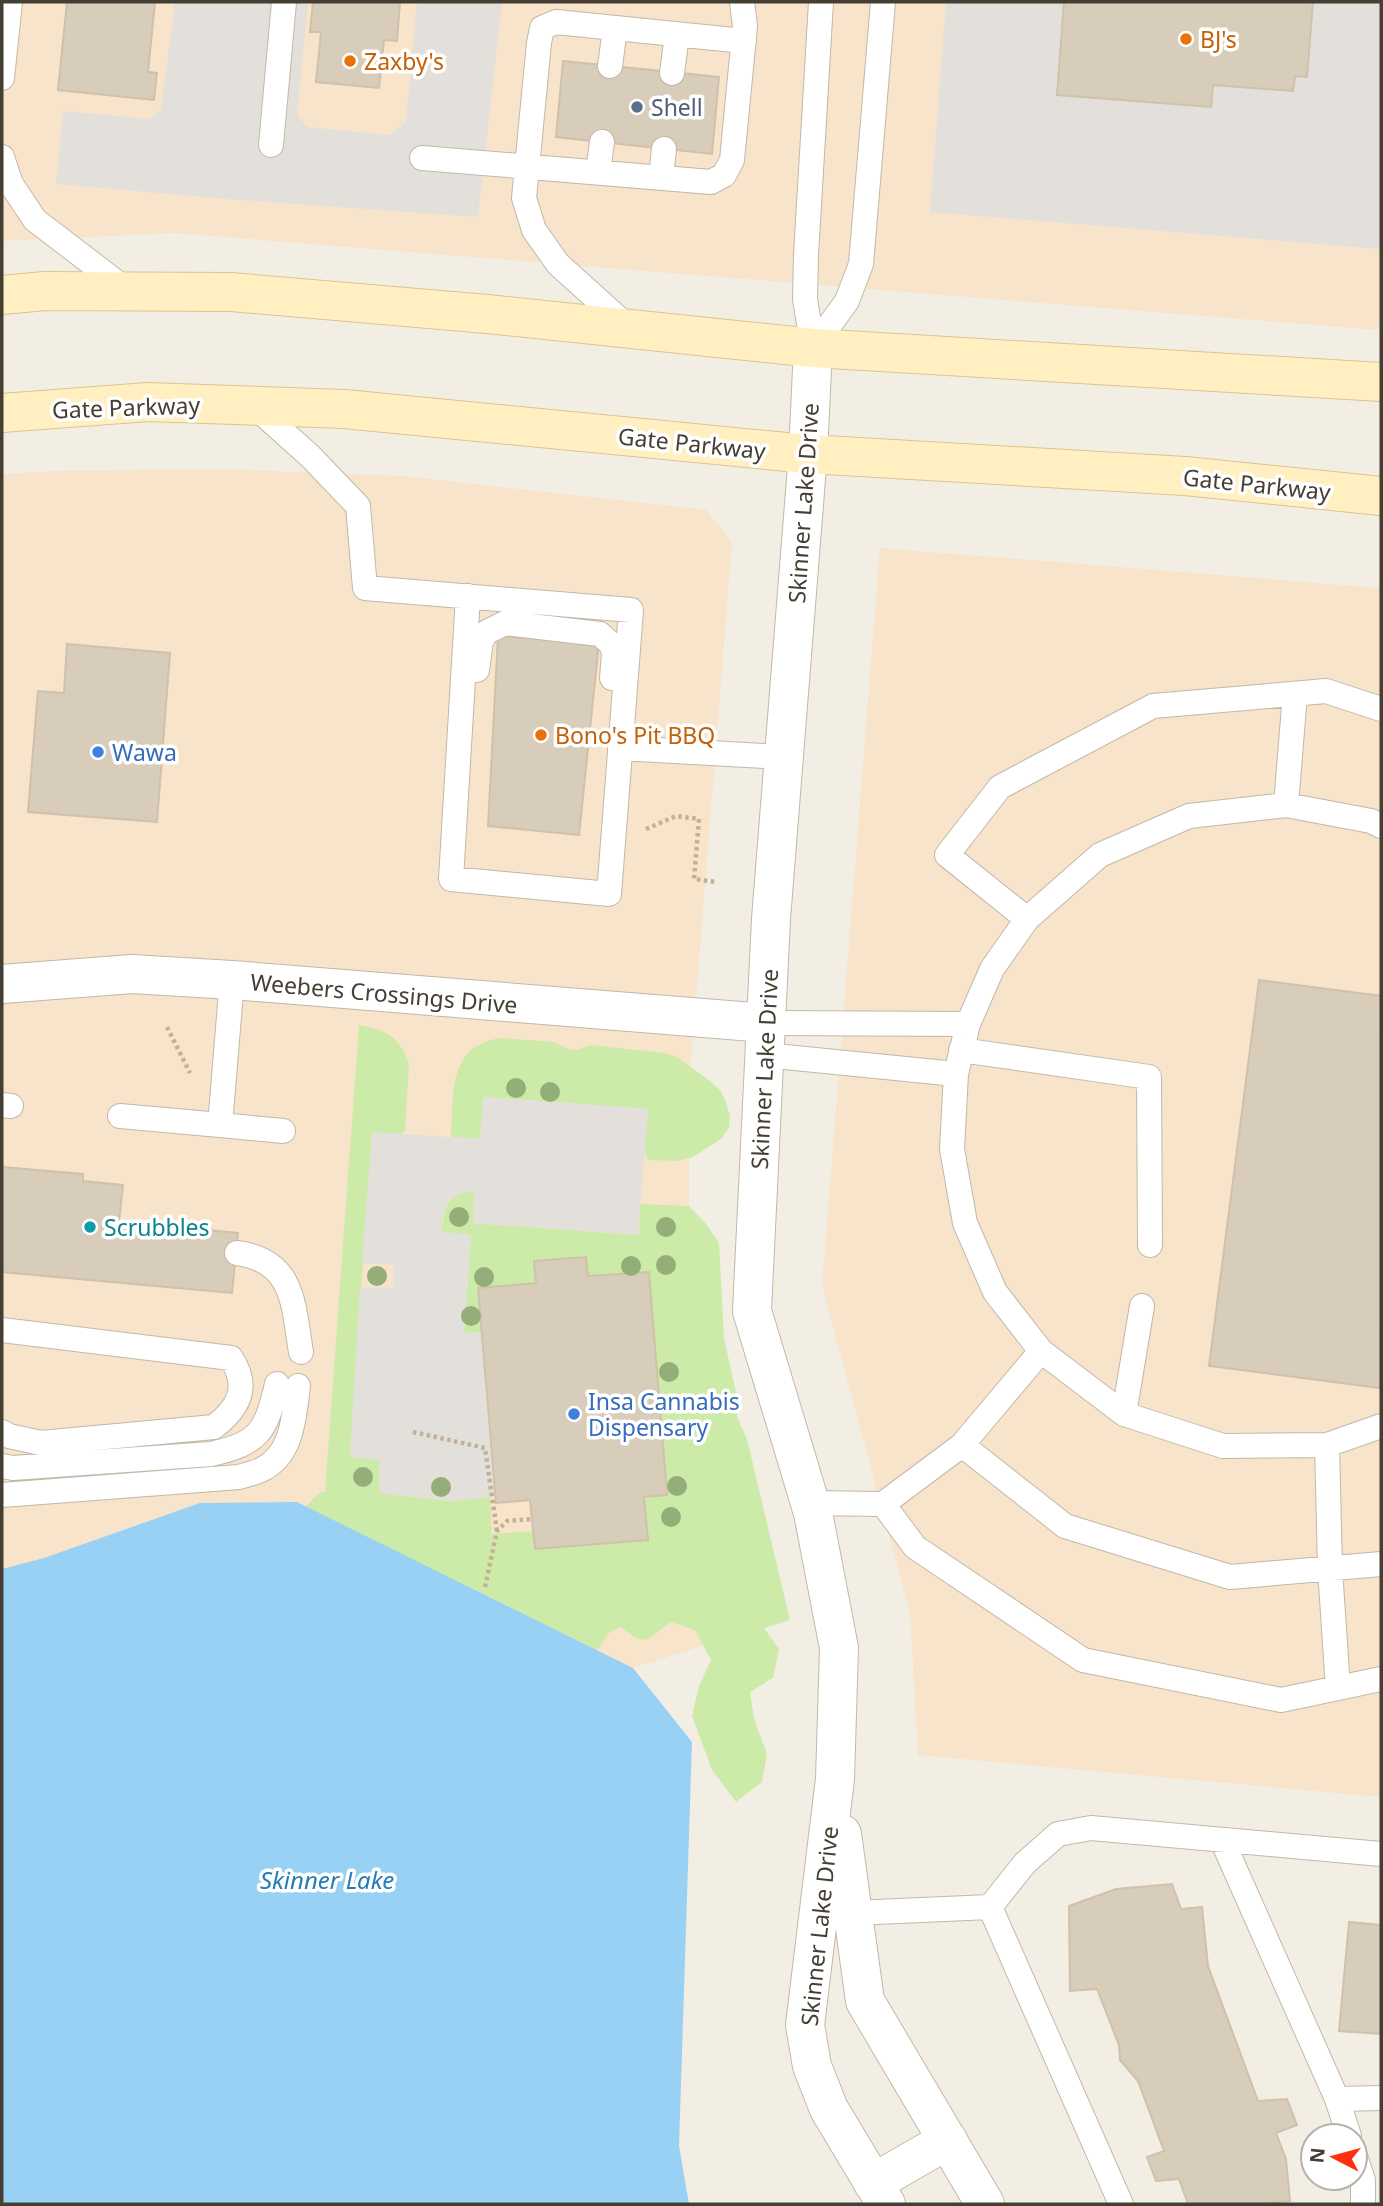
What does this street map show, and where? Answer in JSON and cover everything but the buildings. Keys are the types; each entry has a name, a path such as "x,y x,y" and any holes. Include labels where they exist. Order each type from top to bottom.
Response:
{"main road":[{"path":"2,295 45,291 231,292 813,348 1381,382"},
{"name":"Gate Parkway","path":"2,412 148,402 344,409 808,454 1185,476 1381,496"}],"street":[{"name":"Skinner Lake Drive","path":"813,348 808,454 771,919 752,1311 810,1503 839,1648 835,1779 805,2025 812,2066 828,2109 880,2194 948,2140"},
{"name":"Weebers Crossings Drive","path":"2,984 132,974 232,980 765,1039"},
{"name":"Skinner Lake Drive","path":"835,1779 865,2001 985,2204"}],"lane":[{"path":"2,78 10,2"},
{"path":"271,145 284,2"},
{"path":"278,55 290,40 295,2"},
{"path":"422,158 711,182 724,175 732,160 745,26 742,2"},
{"path":"813,348 805,299 806,255 821,2"},
{"path":"813,348 847,301 861,264 883,2"},
{"path":"629,329 558,264 534,230 524,198 542,28 556,22 744,41"},
{"path":"610,66 615,29"},
{"path":"672,73 677,35"},
{"path":"598,172 602,142"},
{"path":"661,177 664,149"},
{"path":"2,157 10,184 35,220 129,291"},
{"path":"254,406 310,456 358,506 365,588 468,596 631,610 609,894 451,879 468,596"},
{"path":"452,844 468,826 481,641 487,632 505,623 589,631 600,634 611,645 614,654 603,793 615,822"},
{"path":"1027,919 947,855 1000,788 1153,706 1325,691 1381,709"},
{"path":"1286,805 1295,694"},
{"path":"620,748 784,757"},
{"path":"1381,825 1286,805 1189,816 1100,855 1027,919 992,969 968,1024 961,1050 956,1074 952,1149 965,1223 995,1292 1041,1352 1124,1413 1223,1446 1326,1445 1381,1426"},
{"path":"220,1125 232,980"},
{"path":"765,1039 968,1024"},
{"path":"765,1039 956,1074"},
{"path":"961,1050 1149,1077 1150,1245"},
{"path":"120,1116 283,1131"},
{"path":"237,1254 255,1256 283,1278 292,1293 295,1316 291,1351"},
{"path":"1124,1413 1142,1307"},
{"path":"2,1330 231,1358 238,1369 241,1387 237,1405 214,1427 41,1443 2,1432"},
{"path":"810,1503 883,1504 962,1445 1041,1352"},
{"path":"2,1466 13,1468 184,1456 230,1450 258,1434 287,1385 292,1433 279,1455 262,1470 239,1477 2,1495"},
{"path":"962,1445 1065,1525 1230,1577 1381,1564"},
{"path":"1326,1445 1330,1569 1338,1688"},
{"path":"883,1504 915,1547 1083,1660 1281,1700 1381,1679"},
{"path":"853,1913 990,1907 1025,1863 1058,1834 1091,1828 1381,1854"},
{"path":"1222,1840 1337,2099 1344,2122"},
{"path":"990,1907 1121,2204"},
{"path":"1337,2099 1381,2098"}],"path":[{"path":"615,822 633,834 677,816 699,818 694,879 716,882"},
{"path":"167,1027 190,1073 185,1122"},
{"path":"413,1433 485,1448 497,1531 485,1587"},
{"path":"497,1531 507,1521 533,1519"}],"shaded area":[{"path":"2,2 1381,2 1381,325 1377,330 174,233 2,241"},
{"path":"175,2 308,2 297,115 307,127 390,135 406,122 417,2 502,2 478,217 56,184 63,111 149,119 161,110"},
{"path":"946,2 1381,2 1381,249 930,212"},
{"path":"222,469 403,476 707,510 732,543 689,1086 689,1321 717,1641 633,1668 297,1502 2,1569 2,474"},
{"path":"880,548 1381,588 1381,1797 918,1755 910,1613 822,1286"},
{"path":"484,1097 648,1109 638,1235 473,1223 474,1192 466,1191 449,1200 442,1217 442,1232 471,1235 464,1333 481,1332 494,1496 451,1501 379,1493 379,1460 350,1457 360,1287 393,1288 394,1265 362,1263 372,1132 480,1139"}],"green space":[{"path":"359,1025 391,1036 401,1047 409,1064 405,1131 400,1134 372,1133 350,1456 380,1459 379,1493 451,1501 490,1497 492,1534 533,1531 535,1549 644,1497 667,1495 649,1272 588,1276 586,1257 534,1261 536,1283 478,1288 481,1332 464,1334 471,1236 442,1232 443,1216 449,1203 458,1194 474,1192 473,1223 639,1235 640,1204 689,1206 719,1243 724,1338 738,1402 737,1417 747,1439 790,1620 764,1628 779,1649 773,1678 750,1692 754,1719 767,1754 762,1782 736,1802 712,1770 692,1716 699,1686 711,1660 695,1630 671,1622 647,1640 635,1638 621,1627 609,1633 597,1650 446,1576 295,1517 319,1493 325,1492"},
{"path":"501,1038 554,1042 576,1050 591,1045 665,1053 677,1057 720,1090 730,1116 729,1128 721,1139 693,1157 676,1161 649,1160 644,1152 648,1109 484,1097 480,1139 451,1137 454,1088 462,1061 483,1043"}],"water":[{"name":"Skinner Lake","path":"297,1502 633,1668 692,1742 679,2146 689,2204 2,2204 2,1569 44,1558 200,1503"}],"place":[{"name":"BJ's","path":"1186,39"},
{"name":"Zaxby's","path":"350,61"},
{"name":"Shell","path":"637,107"},
{"name":"Bono's Pit BBQ","path":"541,735"},
{"name":"Wawa","path":"98,752"},
{"name":"Scrubbles","path":"90,1227"},
{"name":"Insa Cannabis Dispensary","path":"574,1414"}]}
